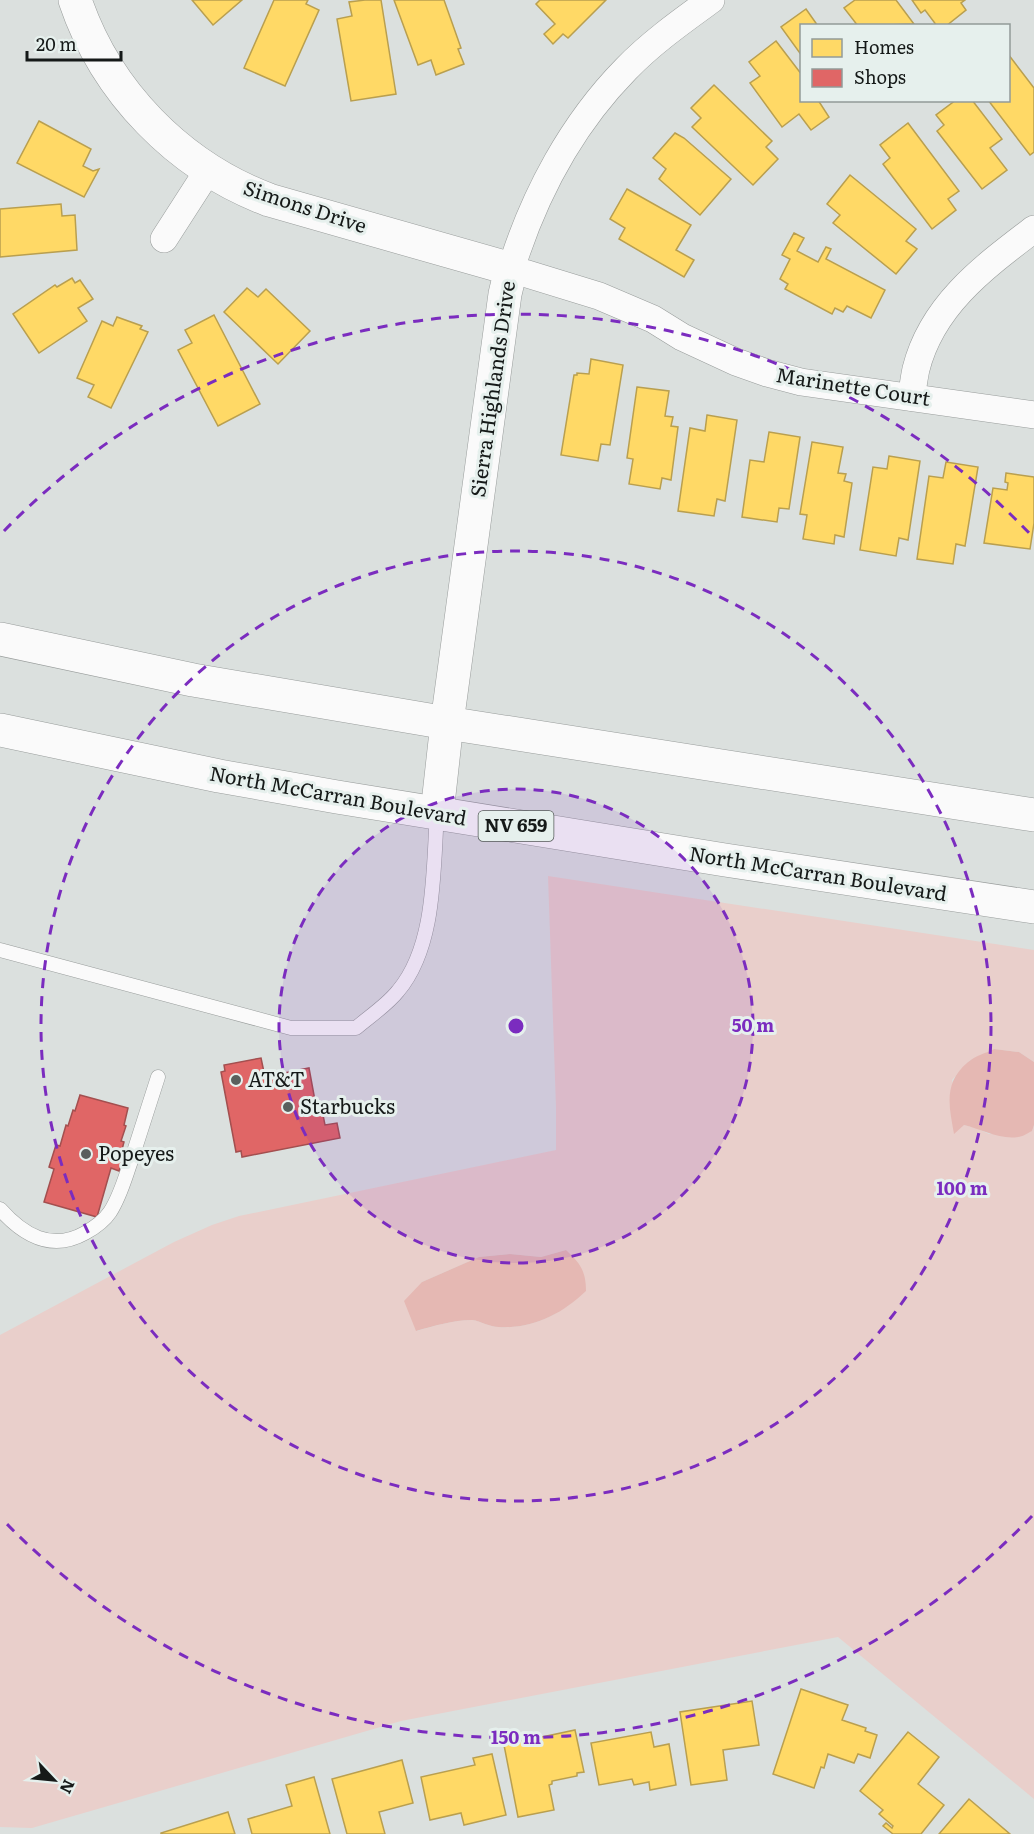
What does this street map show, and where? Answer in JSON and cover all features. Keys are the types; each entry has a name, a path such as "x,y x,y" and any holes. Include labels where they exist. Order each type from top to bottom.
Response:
{"main road":[{"name":"Simons Drive","path":"75,0 103,60 132,102 169,141 209,169 269,200 511,269"},
{"name":"Sierra Highlands Drive","path":"437,813 503,305 511,269"},
{"path":"0,639 193,680 447,723 1034,815"},
{"name":"North McCarran Boulevard","path":"0,730 219,776 1034,908"}],"street":[{"name":"Sierra Highlands Drive","path":"511,269 519,243 543,188 558,159 589,112 627,68 704,2"},
{"path":"164,239 209,169"},
{"path":"911,397 916,368 927,339 959,290 987,265 1034,230"},
{"name":"Marinette Court","path":"511,269 568,285 623,305 709,350 767,373 801,382 1034,415"}],"lane":[{"path":"0,950 291,1028 356,1028 398,992 415,965 423,940 430,898 437,813"},
{"path":"0,1209 22,1230 40,1239 67,1240 96,1227 109,1214 119,1195 158,1077"}],"shaded area":[{"path":"548,876 1034,950 1034,1062 1019,1052 994,1049 969,1061 952,1080 964,1125 989,1134 1032,1131 1034,1125 1034,1799 838,1637 401,1721 32,1828 0,1827 0,1335 174,1242 239,1216 556,1150","holes":["566,1250 586,1290 557,1313 524,1325 495,1327 465,1320 417,1331 422,1282 479,1257 510,1254 541,1257"]},
{"path":"994,1049 1019,1052 1034,1062 1034,1125 1032,1131 1020,1137 1011,1138 964,1125 954,1134 950,1095 955,1078 971,1060"},
{"path":"566,1250 581,1268 586,1291 557,1313 535,1323 512,1327 495,1327 465,1320 416,1331 404,1301 422,1282 479,1257 510,1254 541,1257"}],"building: Homes":[{"path":"192,0 242,0 213,25"},
{"path":"274,0 308,0 306,4 319,10 285,86 244,68"},
{"path":"381,0 396,94 351,101 337,19 352,16 349,2"},
{"path":"394,0 444,0 461,48 458,49 464,64 436,75 431,60 418,65"},
{"path":"540,0 606,0 568,38 563,34 553,44 544,34 555,24 536,4"},
{"path":"855,0 896,0 914,24 856,24 844,8"},
{"path":"912,0 965,0 961,3 966,10 948,24 936,24 925,10 921,13"},
{"path":"806,9 817,24 800,24 800,53 781,27"},
{"path":"776,41 800,72 800,102 819,102 829,117 811,130 799,114 782,127 750,83 760,76 749,62"},
{"path":"1010,57 1034,88 1034,152 1030,155 990,102 1010,102"},
{"path":"714,85 772,141 766,147 778,159 753,185 692,127 701,118 691,108"},
{"path":"953,102 974,102 1002,139 990,148 1007,170 982,189 937,131 944,125 936,115"},
{"path":"39,121 91,149 83,166 93,171 99,169 84,197 17,163"},
{"path":"908,123 959,191 948,199 956,210 932,229 883,164 890,158 880,145"},
{"path":"675,133 684,138 731,179 700,215 659,179 666,169 653,158"},
{"path":"850,175 916,229 906,241 917,249 896,274 833,223 840,215 827,204"},
{"path":"627,189 691,225 676,250 694,260 684,277 619,239 625,228 610,219"},
{"path":"61,204 62,216 75,215 77,250 0,257 0,209"},
{"path":"794,233 804,238 797,251 818,262 826,247 831,249 826,259 885,290 871,318 847,306 843,312 835,308 832,314 785,289 788,284 780,279 790,259 782,255"},
{"path":"72,278 75,283 80,280 93,299 78,308 87,321 39,353 13,314 55,285 57,287"},
{"path":"247,288 258,297 266,289 310,331 278,364 224,312"},
{"path":"214,315 260,404 218,426 178,350 192,343 185,330"},
{"path":"117,317 142,326 140,329 148,332 111,408 88,397 94,385 77,378 102,321 113,326"},
{"path":"591,359 623,365 610,445 601,444 598,461 561,455 574,375 589,374"},
{"path":"637,387 669,391 665,416 673,417 671,426 678,427 671,480 662,478 660,489 629,484 633,459 627,458"},
{"path":"707,415 737,420 725,501 717,499 714,516 678,511 690,428 705,431"},
{"path":"769,432 800,437 789,509 779,508 777,522 742,517 750,460 764,462"},
{"path":"812,442 843,447 838,473 846,474 844,481 852,483 844,537 835,535 834,544 803,539 807,515 800,514"},
{"path":"889,456 920,461 908,540 899,538 896,556 860,550 873,467 887,469"},
{"path":"946,462 978,467 965,546 956,544 953,564 917,559 929,476 943,478"},
{"path":"1006,473 1034,477 1034,523 1030,549 984,543 993,488 1007,490"},
{"path":"801,1689 848,1705 842,1720 866,1728 865,1731 877,1735 870,1758 858,1754 854,1763 828,1754 814,1788 773,1774"},
{"path":"752,1701 759,1745 723,1750 727,1780 691,1785 680,1712"},
{"path":"575,1730 584,1772 577,1773 577,1776 552,1781 549,1785 554,1810 518,1817 504,1745"},
{"path":"651,1732 654,1747 669,1744 676,1785 650,1790 649,1782 634,1785 632,1779 599,1785 591,1743"},
{"path":"908,1732 939,1757 918,1784 944,1805 921,1834 893,1834 883,1826 886,1823 892,1828 893,1826 879,1814 883,1810 860,1791"},
{"path":"492,1754 506,1815 464,1825 461,1813 430,1820 421,1777 475,1765 473,1758"},
{"path":"402,1760 413,1803 379,1812 385,1834 347,1834 332,1779"},
{"path":"314,1777 330,1834 252,1834 248,1819 292,1806 286,1785"},
{"path":"969,1799 1010,1834 939,1834"},
{"path":"228,1812 235,1834 161,1834 161,1833"}],"building: Shops":[{"path":"261,1058 265,1077 309,1068 316,1106 321,1105 325,1125 337,1123 340,1138 242,1157 241,1151 236,1152 221,1072 225,1071 224,1065"},
{"path":"80,1095 128,1108 121,1141 124,1142 120,1157 123,1158 119,1171 111,1168 97,1217 44,1202 54,1169 49,1167 56,1145 60,1146 66,1125 68,1126"}],"place":[{"name":"AT&T","path":"236,1080"},
{"name":"Starbucks","path":"288,1107"},
{"name":"Popeyes","path":"86,1154"}]}
